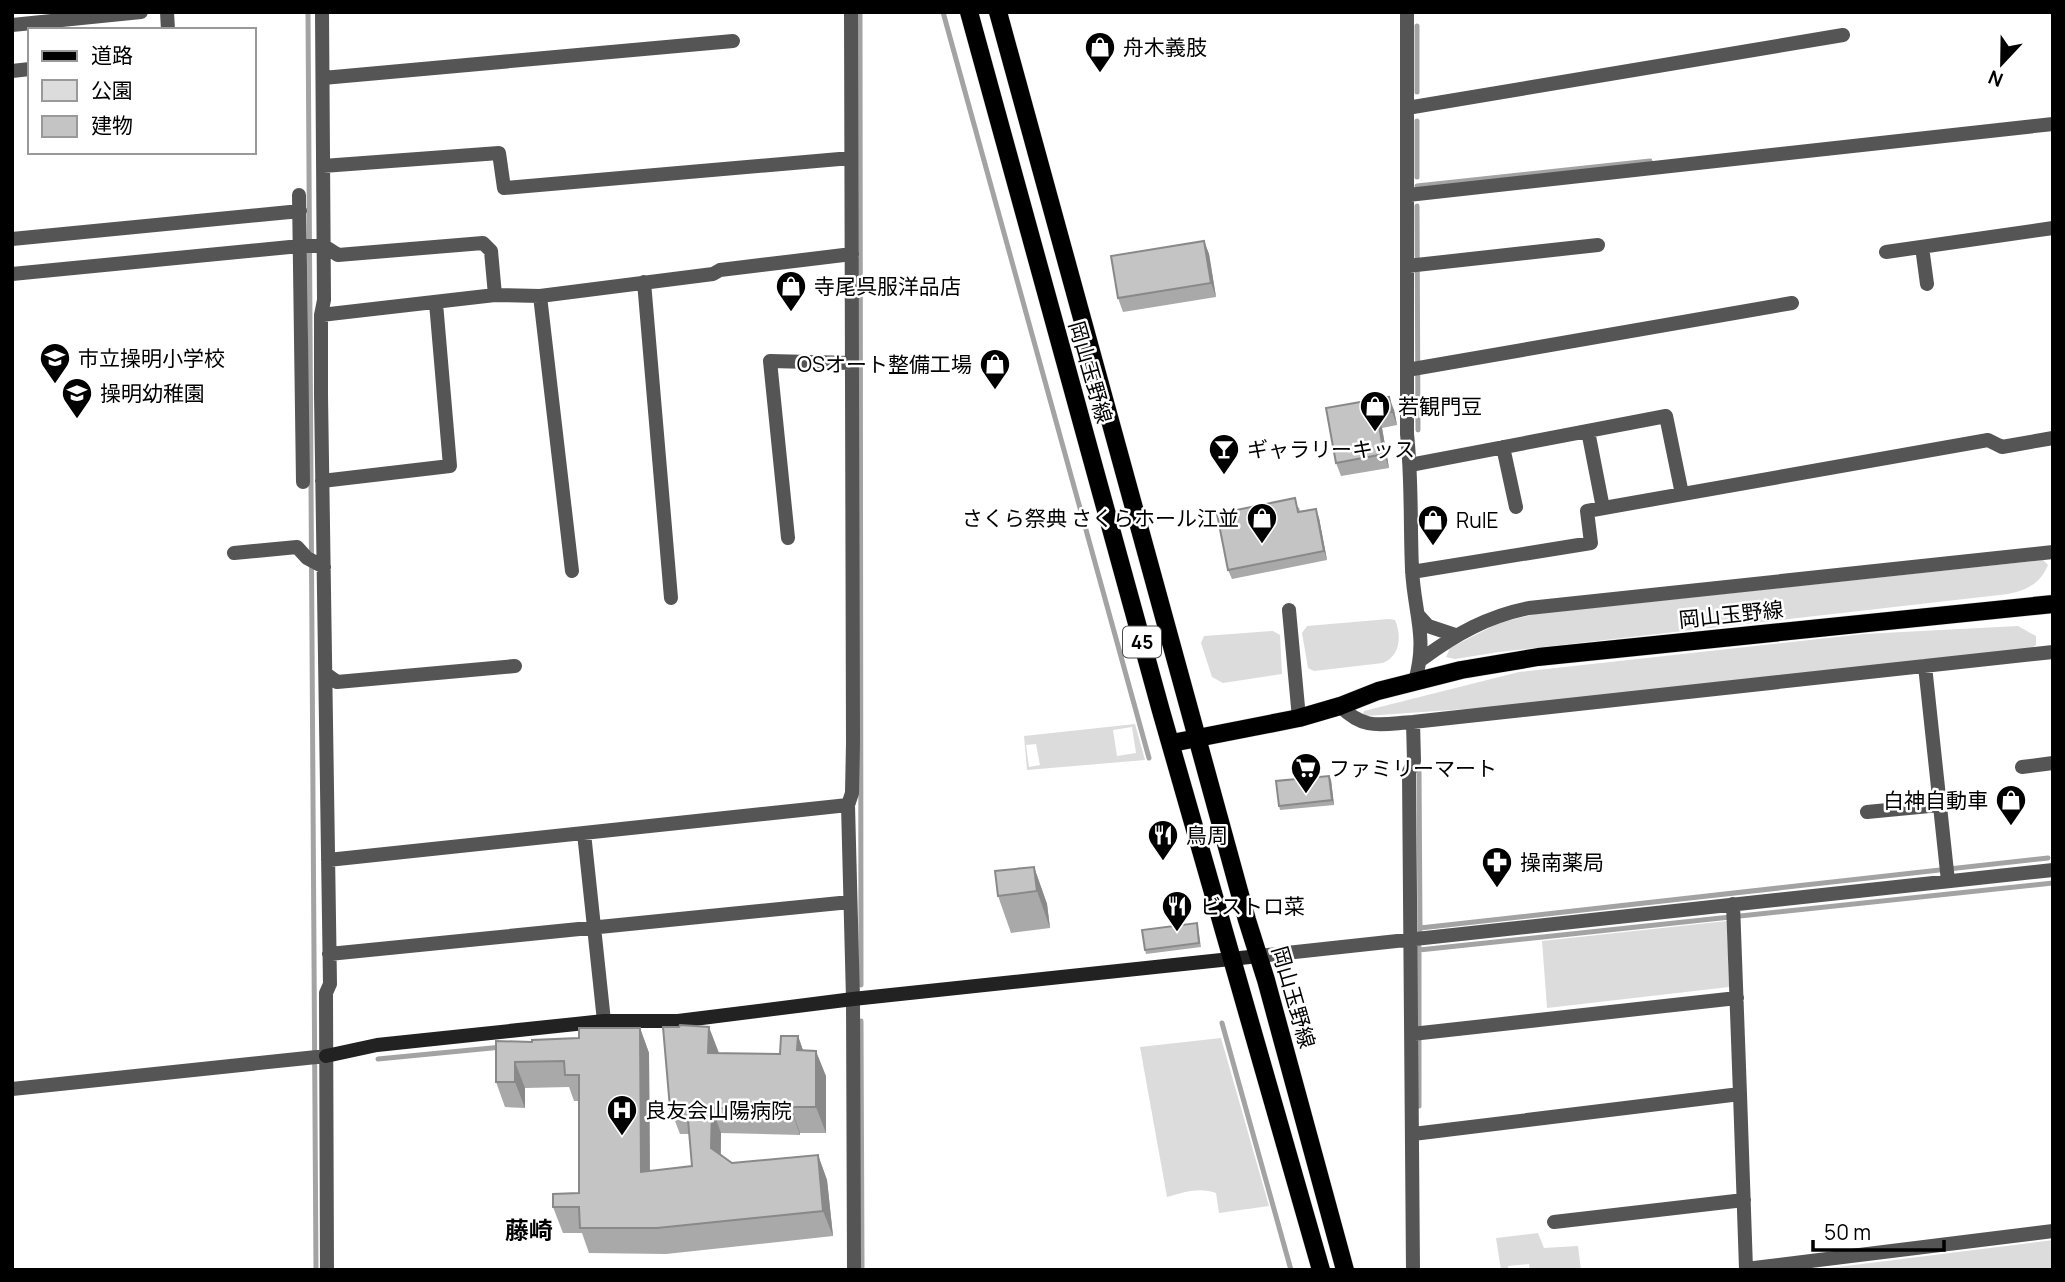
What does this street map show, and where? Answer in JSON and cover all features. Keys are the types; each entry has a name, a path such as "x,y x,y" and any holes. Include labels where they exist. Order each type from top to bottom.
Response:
{"main road":[{"name":"岡山玉野線","path":"969,12 1232,960 1321,1270"},
{"name":"岡山玉野線","path":"998,12 1345,1270"},
{"name":"岡山玉野線","path":"1172,743 1299,718 1378,691 1461,670 1538,657 2053,604"}],"street":[{"path":"12,25 141,12"},
{"path":"303,482 311,246 308,206 323,166 322,12"},
{"path":"851,12 853,743 852,793 848,805 855,1270"},
{"path":"1409,12 1408,195 1415,265 1416,368 1407,434 1412,572 1422,659 1415,681"},
{"path":"1407,108 1843,35"},
{"path":"323,78 733,41"},
{"path":"1408,195 2053,124"},
{"path":"323,166 499,153 504,188 852,158"},
{"path":"12,239 308,206"},
{"path":"308,206 311,246 324,300 321,315 322,481 316,563 326,674 330,984 326,992 318,1057 327,1270"},
{"path":"1886,252 2053,228"},
{"path":"12,274 311,246 338,255 483,243 491,251 495,295"},
{"path":"1415,265 1598,245"},
{"path":"1922,247 1927,284"},
{"path":"321,315 495,295 540,296 852,254"},
{"path":"644,282 671,598"},
{"path":"540,296 572,571"},
{"path":"322,481 450,466 436,303"},
{"path":"1416,368 1792,303"},
{"path":"788,538 770,361 852,363"},
{"path":"1410,465 1666,416 1682,494"},
{"path":"1588,431 1603,508"},
{"path":"1412,572 1591,543 1587,511 1988,440 2002,447 2053,438"},
{"path":"1503,447 1516,508"},
{"path":"234,553 297,548 316,563"},
{"path":"1422,659 1455,635 1506,613 1530,608 2053,552"},
{"path":"1289,610 1299,718"},
{"path":"1419,616 1428,626 1455,635"},
{"path":"1340,706 1352,718 1366,724 1413,722 2053,652"},
{"path":"1925,666 1947,873"},
{"path":"326,674 337,682 515,667"},
{"path":"1413,722 1414,761 1409,772 1417,939 1418,1034 1413,1270"},
{"path":"2022,767 2053,763"},
{"path":"328,860 848,805"},
{"path":"1867,812 1940,805"},
{"path":"584,833 604,1021"},
{"path":"12,1089 318,1057 377,1045 604,1021 678,1021 853,999 1417,939 1733,912 1947,873 2053,870"},
{"path":"329,954 850,902"},
{"path":"1733,912 1746,1269 2053,1231"},
{"path":"1418,1034 1737,998"},
{"path":"1417,1134 1740,1094"},
{"path":"1554,1222 1744,1200"}],"green space":[{"path":"2043,560 2048,565 2037,581 2027,588 2008,594 1455,659 1446,657 1450,648 1499,623 1535,614"},
{"path":"1395,620 1399,639 1396,651 1389,660 1314,671 1308,668 1302,633 1307,626"},
{"path":"2018,626 2036,636 2036,645 2032,648 1495,707 1365,716 1363,714 1364,711 1519,672 1864,634"},
{"path":"1273,631 1280,635 1282,674 1223,683 1212,677 1201,643 1204,636"},
{"path":"1135,724 1145,760 1027,770 1024,736","holes":["1132,727 1136,753 1117,756 1113,730","1036,744 1040,765 1029,767 1026,745"]},
{"path":"1727,921 1729,987 1547,1008 1542,941"},
{"path":"1221,1038 1269,1206 1219,1213 1216,1193 1210,1191 1198,1190 1167,1197 1140,1047"},
{"path":"1538,1233 1544,1248 1578,1246 1581,1270 1530,1270 1529,1264 1508,1266 1508,1270 1501,1270 1496,1238"},
{"path":"2053,1240 2053,1270 1814,1270"}],"building":[{"path":"1204,241 1211,283 1118,298 1111,256"},
{"path":"1389,397 1392,412 1377,414 1384,454 1336,463 1326,408"},
{"path":"1295,498 1298,512 1316,509 1324,551 1228,570 1217,514"},
{"path":"1329,776 1332,800 1279,806 1276,781"},
{"path":"1034,867 1037,891 998,896 995,871"},
{"path":"1197,923 1199,943 1145,950 1142,930"},
{"path":"663,1027 709,1027 708,1053 780,1054 781,1036 798,1036 797,1050 816,1051 816,1107 712,1108 711,1148 732,1163 818,1155 823,1211 657,1228 580,1228 579,1207 553,1207 553,1194 579,1193 579,1075 565,1075 564,1061 515,1062 515,1082 496,1082 496,1041 532,1042 579,1038 579,1028 640,1028 641,1172 692,1166 687,1108 670,1108"}],"waterway":[{"path":"308,12 316,1270"},
{"path":"860,12 861,985"},
{"path":"943,12 1149,758"},
{"path":"1417,26 1417,92"},
{"path":"1417,121 1417,177"},
{"path":"1417,186 1650,161"},
{"path":"1417,206 1418,430"},
{"path":"1419,770 1420,931"},
{"path":"1420,928 2048,858"},
{"path":"1419,950 2053,883"},
{"path":"1419,947 1419,1106"},
{"path":"861,1021 862,1270"},
{"path":"1222,1023 1291,1270"},
{"path":"378,1059 502,1047"}],"place":[{"name":"舟木義肢","path":"1100,74"},
{"name":"寺尾呉服洋品店","path":"791,313"},
{"name":"市立操明小学校","path":"55,385"},
{"name":"OSオート整備工場","path":"995,391"},
{"name":"操明幼稚園","path":"77,420"},
{"name":"若観門豆","path":"1375,433"},
{"name":"ギャラリーキッス","path":"1224,476"},
{"name":"さくら祭典 さくらホール江並","path":"1262,545"},
{"name":"RulE","path":"1433,547"},
{"name":"ファミリーマート","path":"1306,795"},
{"name":"白神自動車","path":"2011,827"},
{"name":"鳥周","path":"1163,862"},
{"name":"操南薬局","path":"1497,889"},
{"name":"ビストロ菜","path":"1177,933"},
{"name":"良友会山陽病院","path":"622,1137"}],"district":[{"name":"藤崎","path":"529,1229"}]}
